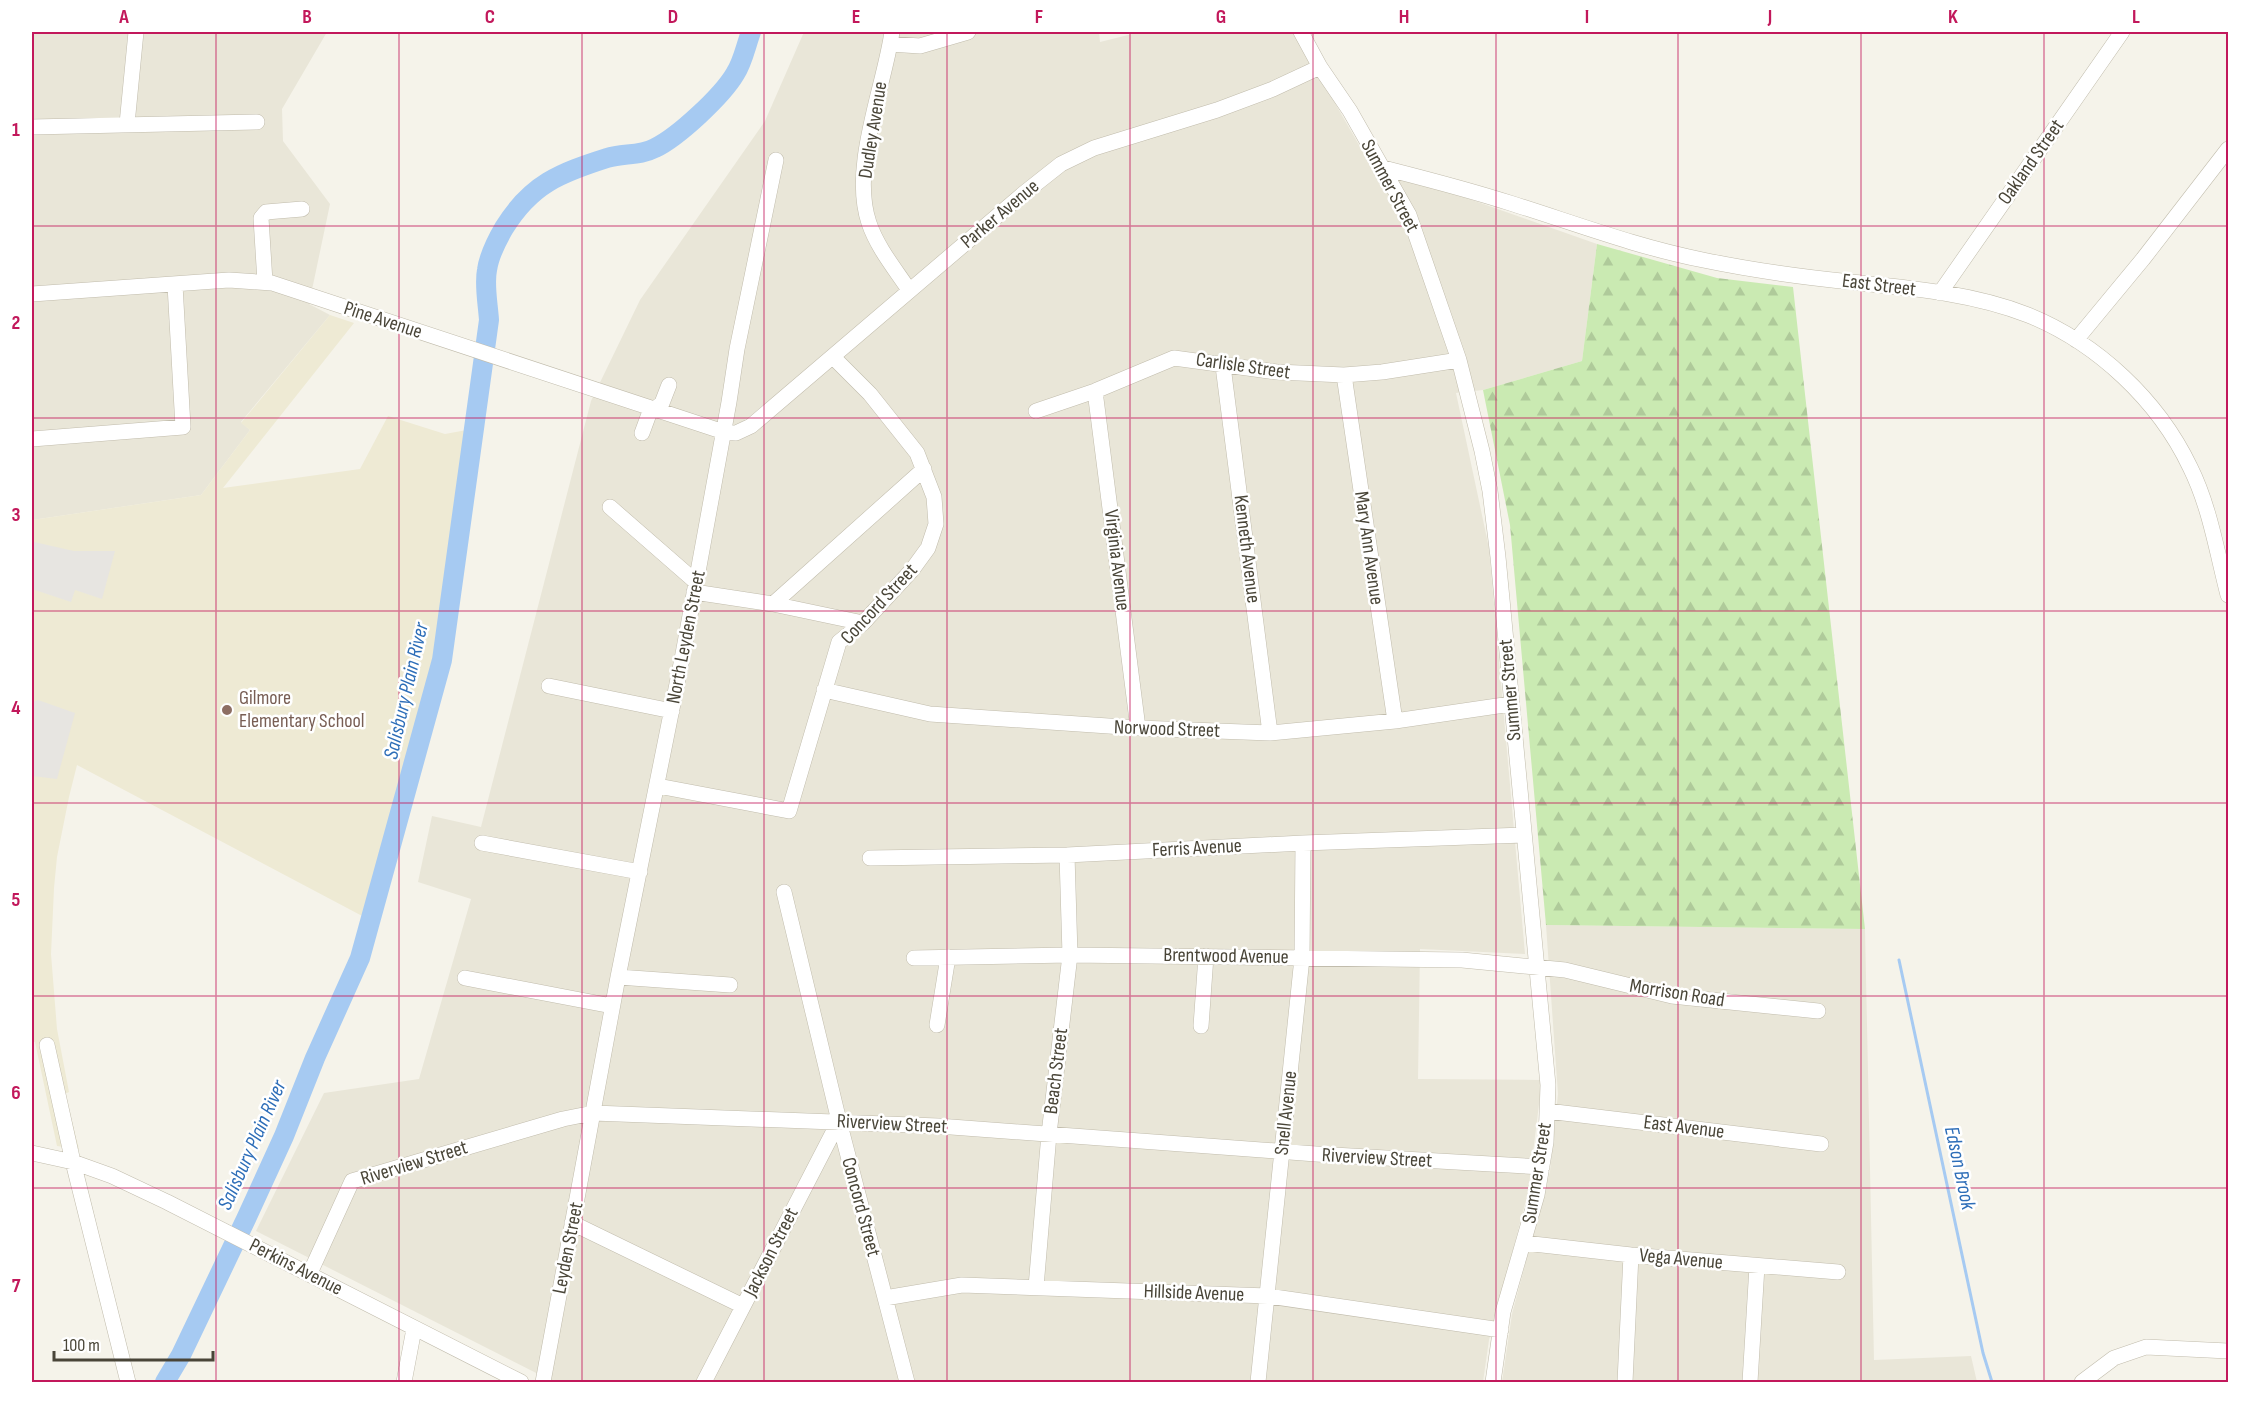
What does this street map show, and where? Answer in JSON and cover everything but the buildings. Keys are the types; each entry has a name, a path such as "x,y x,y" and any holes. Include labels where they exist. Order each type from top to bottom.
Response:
{"street":[{"path":"127,124 136,32"},
{"path":"891,38 920,46 968,32"},
{"name":"Summer Street","path":"1301,32 1320,67 1350,111 1409,215 1459,360 1490,491 1548,1085 1542,1167 1524,1243 1503,1312 1493,1383"},
{"name":"Oakland Street","path":"1940,293 2122,32"},
{"name":"Dudley Avenue","path":"891,38 876,97 867,149 865,202 873,232 909,290"},
{"name":"Parker Avenue","path":"724,432 736,433 751,426 1023,194 1071,158 1103,144 1217,110 1273,89 1320,67"},
{"path":"32,127 257,122"},
{"path":"2076,340 2229,149"},
{"name":"North Leyden Street","path":"593,1113 612,1006 658,786 724,432 737,347 776,160"},
{"name":"East Street","path":"1380,166 1507,202 1678,255 1781,273 1940,293 2002,306 2028,315 2076,340 2134,386 2177,441 2192,469 2203,500 2229,595"},
{"path":"265,282 261,218 266,212 302,209"},
{"name":"Pine Avenue","path":"32,294 239,280 265,282 724,432"},
{"path":"32,439 183,427 175,285"},
{"name":"Concord Street","path":"658,786 789,811 839,642 863,623 912,570 931,540 936,524 936,506 924,469 911,445 880,406 832,357"},
{"name":"Carlisle Street","path":"1036,411 1095,391 1174,358 1190,358 1223,366 1277,372 1344,375 1382,372 1459,360"},
{"name":"Kenneth Avenue","path":"1223,366 1270,733"},
{"name":"Mary Ann Avenue","path":"1344,375 1395,721"},
{"path":"642,433 649,414 662,403 669,385"},
{"name":"Virginia Avenue","path":"1095,391 1138,728"},
{"path":"774,604 924,469"},
{"path":"610,507 695,587 863,623"},
{"path":"549,686 672,711"},
{"name":"Norwood Street","path":"824,690 930,714 1138,728 1270,733 1395,721 1511,704"},
{"name":"Ferris Avenue","path":"870,858 1067,855 1524,835"},
{"path":"482,843 640,872"},
{"name":"Snell Avenue","path":"1258,1383 1302,958 1303,843"},
{"name":"Beach Street","path":"1036,1287 1049,1134 1070,955 1067,855"},
{"name":"Concord Street","path":"784,892 839,1121 907,1383"},
{"name":"Brentwood Avenue","path":"914,958 1070,955 1425,958 1537,966"},
{"path":"1201,1026 1206,956"},
{"path":"937,1025 948,957"},
{"name":"Morrison Road","path":"1537,966 1565,970 1672,996 1818,1011"},
{"path":"618,977 730,985"},
{"path":"465,978 612,1006"},
{"path":"47,1045 73,1162 128,1383"},
{"name":"East Avenue","path":"1547,1111 1821,1144"},
{"name":"Riverview Street","path":"310,1273 352,1181 563,1119 593,1113 839,1121 1281,1152 1542,1167"},
{"name":"Leyden Street","path":"543,1383 593,1113"},
{"name":"Jackson Street","path":"704,1383 839,1121"},
{"name":"Perkins Avenue","path":"32,1153 73,1162 112,1176 310,1273 521,1383"},
{"path":"572,1222 743,1306"},
{"name":"Vega Avenue","path":"1524,1243 1631,1255 1838,1272"},
{"path":"1625,1383 1631,1255"},
{"path":"1750,1383 1757,1266"},
{"name":"Hillside Avenue","path":"885,1298 962,1285 1268,1296 1501,1330"},
{"path":"404,1383 414,1329"},
{"path":"2082,1383 2114,1358 2146,1347 2229,1351"}],"shaded area":[{"path":"32,32 327,32 282,109 283,141 330,204 309,304 330,315 241,422 250,430 201,495 32,520"},
{"path":"804,32 1099,32 1100,42 1140,32 1294,32 1370,164 1597,244 1582,361 1483,390 1456,393 1489,548 1525,954 1420,949 1418,1079 1542,1080 1528,1193 1489,1340 1483,1382 554,1382 256,1231 324,1093 419,1079 471,899 418,882 432,816 481,827 591,401 640,300 765,121"},
{"name":"Gilmore Elementary School","path":"330,315 354,323 223,488 360,469 388,416 445,434 472,429 445,621 366,918 77,765 57,857 51,954 57,1029 69,1092 65,1094 79,1149 57,1146 35,1042 32,1041 32,520 201,495 250,430 241,423"},
{"path":"34,542 74,551 115,551 102,599 75,590 71,602 32,589"},
{"path":"38,700 75,713 57,779 32,776 32,702"},
{"path":"1546,925 1865,929 1874,1360 1971,1356 1977,1382 1502,1382 1512,1314 1550,1171 1558,1094"}],"green space":[{"path":"1597,244 1717,278 1793,287 1865,929 1546,925 1510,525 1483,390 1582,361"}],"waterway":[{"name":"Salisbury Plain River","path":"165,1382 181,1355 246,1219 360,958 442,660 489,320 486,276 494,248 514,213 536,190 548,182 575,169 607,158 649,151 665,143 687,126 729,83 738,69 751,32"},
{"name":"Edson Brook","path":"1899,960 1983,1353 1992,1382"}],"place":[{"name":"Gilmore Elementary School","path":"227,710"}]}
